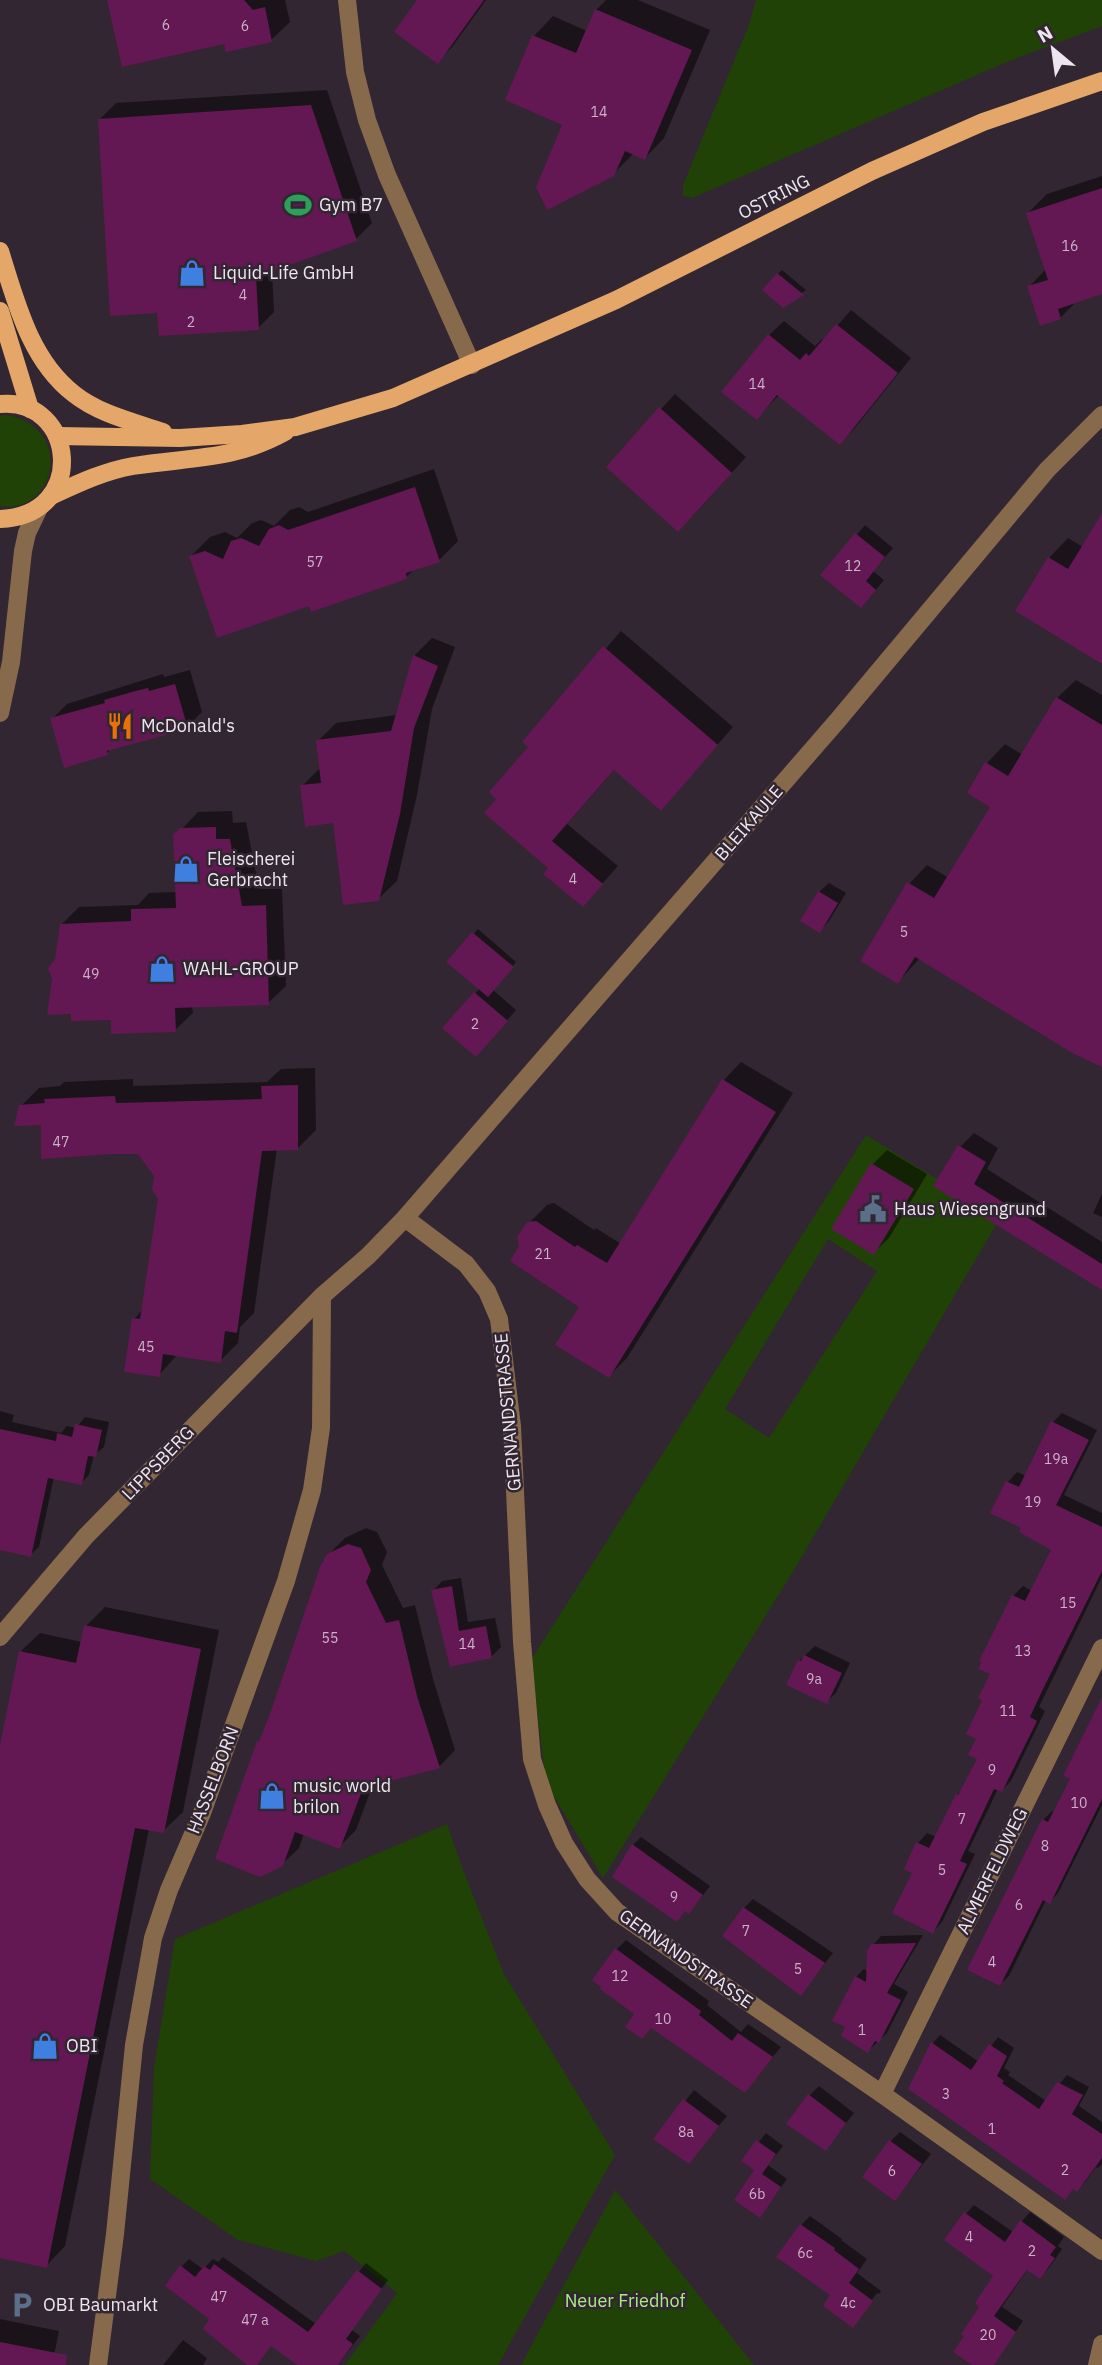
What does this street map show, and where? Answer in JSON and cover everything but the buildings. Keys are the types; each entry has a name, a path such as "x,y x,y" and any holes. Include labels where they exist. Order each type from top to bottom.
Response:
{"main road":[{"name":"OSTRING","path":"295,427 393,398 472,365 616,300 872,171 983,122 1102,81"},
{"path":"0,251 28,332 57,379 75,396 96,407 180,438"},
{"path":"0,311 30,409"},
{"path":"0,404 30,409 46,420 57,436 62,460 61,473 45,502"},
{"path":"57,436 180,438 295,427"},
{"path":"0,519 27,515 45,502 108,472 219,457 271,440 295,427"}],"street":[{"path":"347,0 355,72 367,120 387,175 472,365"},
{"name":"BLEIKAULE","path":"400,1224 838,720 1047,470 1102,415"},
{"path":"0,713 11,662 23,551 27,533 45,502"},
{"path":"322,1296 400,1224"},
{"name":"GERNANDSTRASSE","path":"400,1224 466,1264 487,1291 499,1319 512,1426 522,1642 532,1759 547,1805 564,1843 587,1880 617,1912 882,2094 1102,2251"},
{"name":"LIPPSBERG","path":"0,1637 86,1536 322,1296"},
{"name":"HASSELBORN","path":"98,2365 115,2234 134,2045 153,1938 286,1581 312,1490 321,1428 322,1296"},
{"name":"ALMERFELDWEG","path":"882,2094 1102,1648"},
{"path":"1097,2365 1102,2344"}],"green space":[{"path":"756,0 1102,0 1102,26 1007,62 692,198 683,196 683,185 748,27"},
{"path":"7,415 29,423 43,436 50,452 50,469 45,485 34,498 19,505 0,506 0,416"},
{"path":"866,1135 1000,1218 794,1570 603,1878 546,1783 531,1660","holes":["828,1239 877,1271 769,1438 725,1409"]},
{"path":"447,1824 504,1974 615,2155 498,2365 345,2365 397,2293 344,2251 316,2261 238,2240 150,2179 154,2068 175,1939"},
{"name":"Neuer Friedhof","path":"615,2190 754,2365 521,2365"}],"place":[{"name":"Gym B7","path":"298,205"},
{"name":"Liquid-Life GmbH","path":"192,273"},
{"name":"McDonald's","path":"120,726"},
{"name":"Fleischerei Gerbracht","path":"186,869"},
{"name":"WAHL-GROUP","path":"162,969"},
{"name":"Haus Wiesengrund","path":"873,1209"},
{"name":"music world brilon","path":"272,1796"},
{"name":"OBI","path":"45,2046"},
{"name":"OBI Baumarkt","path":"22,2305"}]}
